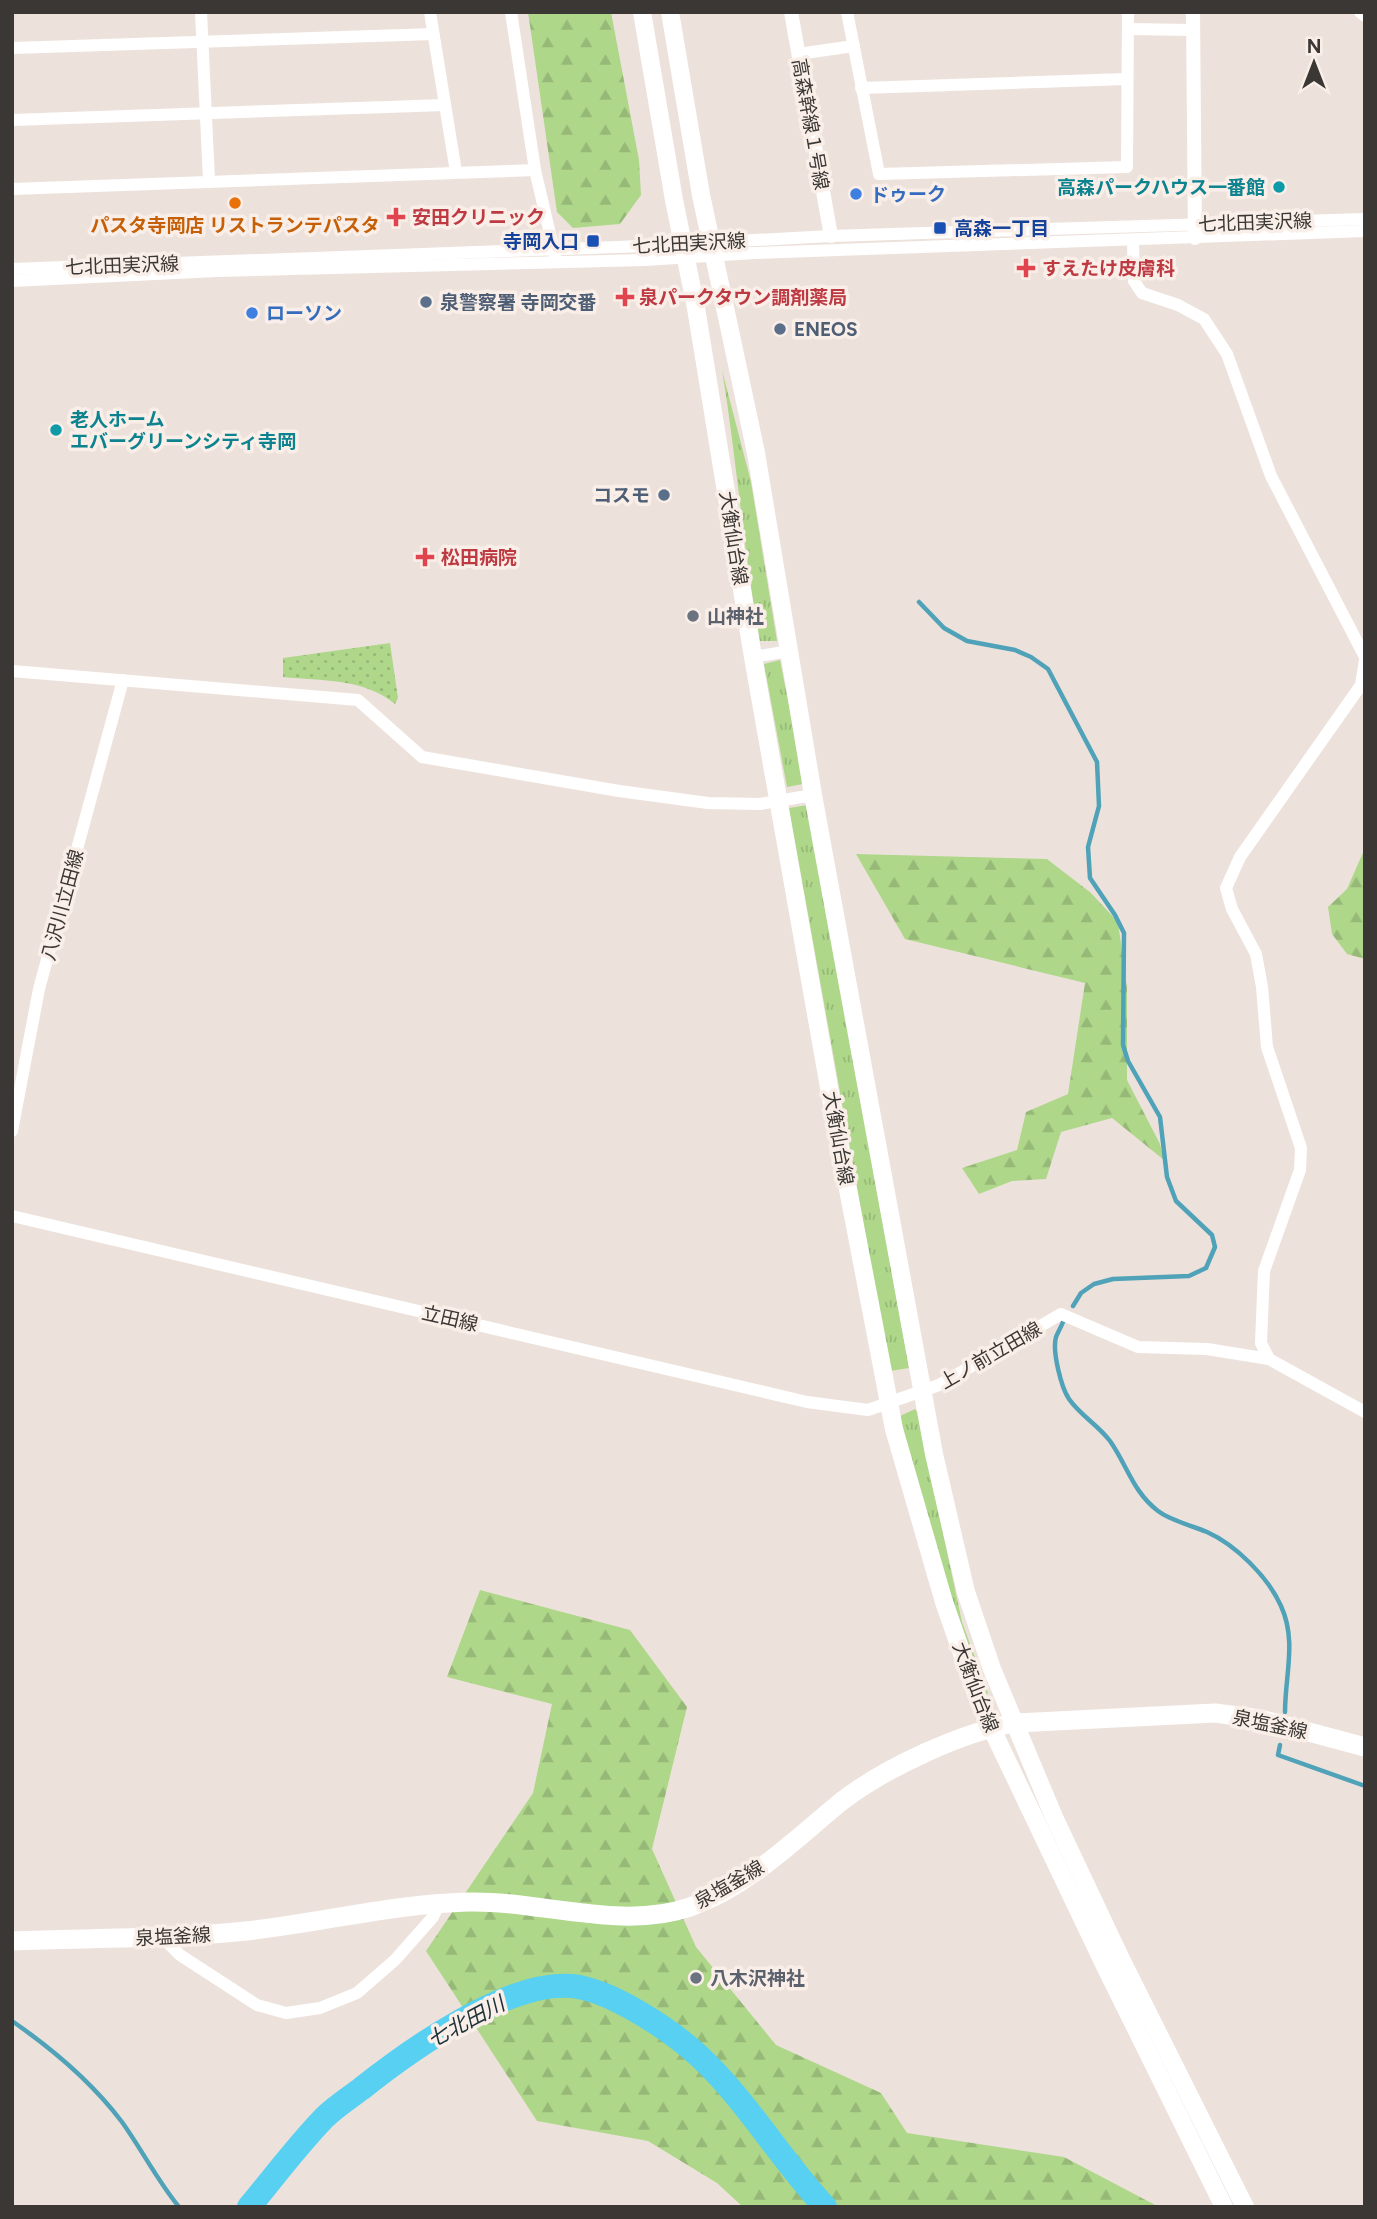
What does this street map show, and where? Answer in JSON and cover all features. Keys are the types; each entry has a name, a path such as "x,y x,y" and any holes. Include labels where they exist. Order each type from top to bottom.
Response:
{"main road":[{"name":"大衡仙台線","path":"642,12 701,331 753,657 888,1403 944,1602 979,1702 1224,2207"},
{"name":"大衡仙台線","path":"670,12 712,248 756,453 813,795 934,1454 966,1592 992,1669 1054,1817 1121,1959 1245,2207"},
{"name":"泉塩釜線","path":"12,1941 162,1937 247,1931 381,1910 439,1904 494,1902 610,1916 660,1913 689,1907 723,1891 764,1866 857,1790 961,1737 1015,1723 1215,1713 1260,1719 1365,1748"}],"street":[{"path":"201,12 209,180"},
{"path":"430,12 456,172"},
{"path":"510,12 536,170 555,256"},
{"name":"高森幹線１号線","path":"791,12 831,236"},
{"path":"847,12 879,174 1126,166 1128,12"},
{"path":"1193,12 1195,231"},
{"path":"1360,12 1365,16"},
{"path":"1128,29 1193,30"},
{"path":"12,48 433,34"},
{"path":"798,54 854,46"},
{"path":"861,88 1126,79"},
{"path":"12,120 205,111 445,105"},
{"path":"12,189 536,170"},
{"name":"七北田実沢線","path":"712,248 831,236 1195,231 1365,219"},
{"path":"12,282 712,248 1133,241 1195,231 1365,231"},
{"path":"1133,241 1134,281 1142,293 1178,305 1203,319 1227,354 1271,476 1364,658 1361,685 1240,857 1226,888 1232,909 1256,954 1267,1047 1301,1148 1300,1170 1264,1271 1261,1343 1269,1359"},
{"name":"七北田実沢線","path":"12,269 555,256"},
{"path":"753,657 789,651"},
{"path":"12,671 358,700 422,757 513,774 708,803 760,803 813,795"},
{"name":"八沢川立田線","path":"12,1131 39,989 123,680"},
{"name":"立田線","path":"12,1216 807,1402 856,1410 868,1410 888,1403"},
{"name":"上ノ前立田線","path":"888,1403 923,1392 1060,1314 1139,1347 1207,1349 1269,1359 1365,1412"},
{"path":"162,1937 180,1955 257,2006 286,2013 320,2008 357,1993 395,1960 433,1917 439,1904"}],"green space":[{"path":"528,12 611,12 639,160 641,195 620,224 573,228 557,212"},
{"path":"722,370 751,482 777,641 760,641"},
{"path":"390,643 398,698 395,704 370,689 356,685 283,677 283,658"},
{"path":"780,660 804,782 787,787 764,664"},
{"path":"808,805 909,1368 890,1371 789,808"},
{"path":"1365,848 1365,959 1347,954 1332,934 1328,907 1347,889"},
{"path":"856,854 1047,859 1091,893 1118,922 1127,988 1127,1080 1160,1144 1164,1160 1112,1118 1061,1132 1046,1179 1012,1181 979,1194 962,1168 1017,1150 1026,1112 1068,1094 1085,983 905,939"},
{"path":"915,1409 962,1622 988,1693 985,1695 939,1557 900,1416"},
{"path":"480,1590 630,1630 687,1707 652,1849 696,1947 776,2045 881,2093 907,2133 1064,2157 1159,2207 743,2207 717,2183 648,2141 537,2121 426,1951 533,1793 552,1704 447,1677"}],"waterway":[{"path":"919,602 944,628 967,641 1015,650 1048,669 1097,762 1099,806 1088,847 1090,878 1124,933 1123,1045 1128,1061 1160,1117 1167,1177 1176,1201 1212,1235 1215,1247 1206,1268 1189,1276 1113,1279 1094,1284 1081,1293 1073,1306"},
{"path":"1063,1322 1056,1337 1055,1351 1066,1393 1073,1405 1110,1441 1142,1495 1163,1514 1207,1532 1240,1553 1260,1573 1275,1595 1286,1619 1288,1632 1285,1712"},
{"path":"1280,1745 1278,1755 1365,1786"},
{"name":"七北田川","path":"249,2207 324,2118 432,2038 490,2006 519,1994 547,1987 572,1986 588,1989 622,2003 673,2035 700,2057 733,2093 825,2207"},
{"path":"12,2021 43,2043 98,2093 122,2122 179,2207"}],"place":[{"name":"高森パークハウス一番館","path":"1279,187"},
{"name":"ドゥーク","path":"856,194"},
{"name":"パスタ寺岡店 リストランテパスタ","path":"235,203"},
{"name":"安田クリニック","path":"396,217"},
{"name":"高森一丁目","path":"940,228"},
{"name":"寺岡入口","path":"593,241"},
{"name":"すえたけ皮膚科","path":"1026,268"},
{"name":"泉パークタウン調剤薬局","path":"625,297"},
{"name":"泉警察署 寺岡交番","path":"426,302"},
{"name":"ローソン","path":"252,313"},
{"name":"ENEOS","path":"780,329"},
{"name":"老人ホーム エバーグリーンシティ寺岡","path":"56,430"},
{"name":"コスモ","path":"664,495"},
{"name":"松田病院","path":"425,557"},
{"name":"山神社","path":"693,616"},
{"name":"八木沢神社","path":"696,1978"}]}
